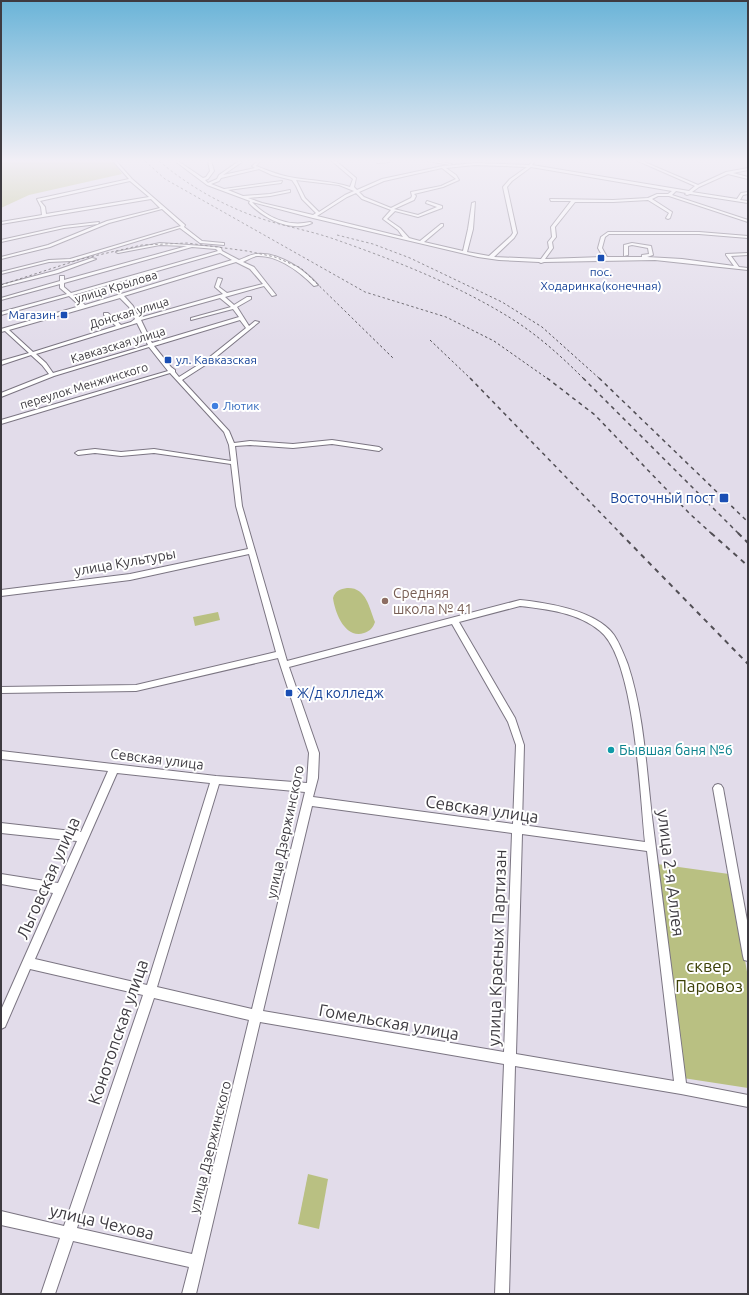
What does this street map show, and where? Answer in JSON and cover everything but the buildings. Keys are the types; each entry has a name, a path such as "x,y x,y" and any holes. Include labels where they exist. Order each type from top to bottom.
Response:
{"street":[{"path":"177,221 202,242 223,244"},
{"path":"284,221 299,225 310,223"},
{"path":"331,221 490,258 541,262 664,258 748,269"},
{"path":"388,221 399,229 408,240"},
{"path":"464,253 469,242 468,232 470,221"},
{"path":"490,258 513,237 515,233 512,221"},
{"path":"541,262 551,248 550,242 554,237 553,227 557,221"},
{"path":"1,241 64,227 108,222"},
{"path":"1,258 49,246 108,222"},
{"path":"420,243 442,225"},
{"path":"1,273 49,261 70,260 182,226"},
{"path":"606,259 600,248 603,237 608,233 699,233 748,237"},
{"path":"1,286 36,276 63,271 66,268 127,249 166,244 212,246 220,249 220,252 252,268 264,285 274,295"},
{"path":"603,254 643,256 651,255 650,247 643,247 636,244 626,245 626,255"},
{"path":"1,299 192,246"},
{"path":"643,247 643,256"},
{"path":"1,314 220,252"},
{"name":"улица Крылова","path":"3,330 260,254 302,271 316,285"},
{"path":"737,267 728,255 748,254"},
{"path":"63,271 61,282 62,287 84,307"},
{"path":"220,279 217,287 249,329"},
{"name":"Донская улица","path":"1,363 133,323 137,320 212,307 224,296 264,285"},
{"name":"улица Дзержинского","path":"121,296 128,301 151,345 227,432 232,445 239,506 284,665 314,753 311,788 308,801 189,1294"},
{"path":"193,319 212,307 234,308 249,298"},
{"path":"106,314 120,327"},
{"name":"Кавказская улица","path":"1,394 52,375 241,318"},
{"name":"переулок Менжинского","path":"1,422 176,375 208,361 257,322"},
{"path":"3,330 44,364 52,375"},
{"path":"232,445 250,443 294,446 332,442 379,449"},
{"path":"78,453 95,451 121,454 154,451 234,463"},
{"name":"улица Культуры","path":"1,593 130,577 252,551"},
{"name":"улица 2-я Аллея","path":"284,665 520,603 534,604 566,612 593,621 603,628 610,637 628,677 637,734 681,1088"},
{"name":"улица Красных Партизан","path":"454,620 518,735 520,755 502,1294"},
{"path":"1,690 136,688 281,654"},
{"name":"Севская улица","path":"1,755 216,780 311,788"},
{"name":"Льговская улица","path":"1,1023 114,768"},
{"name":"Конотопская улица","path":"48,1294 150,992 216,780"},
{"path":"718,788 748,956"},
{"name":"Севская улица","path":"308,801 651,847"},
{"path":"1,828 84,837"},
{"path":"1,879 61,889"},
{"name":"Гомельская улица","path":"28,963 257,1016 681,1088 748,1101"},
{"name":"улица Чехова","path":"1,1218 196,1262"}],"green space":[{"path":"347,588 359,591 363,594 369,604 375,622 371,629 364,633 357,634 346,629 336,611 333,598 338,591"},
{"path":"218,612 220,620 195,626 193,617"},
{"name":"сквер Паровоз","path":"657,864 729,874 748,977 748,1088 683,1078"},
{"path":"308,1174 328,1179 319,1229 298,1224"}],"railway":[{"path":"240,221 365,292 446,317 494,341 548,379"},
{"path":"270,221 319,234 357,247 425,274 470,295 532,332 584,379"},
{"path":"337,235 373,244 410,258 502,302 542,327 600,379"},
{"path":"1,285 81,259 142,245 187,243 247,251 275,257 301,268 394,359"},
{"path":"430,340 471,379"},
{"path":"547,378 595,415 690,514 712,534"},
{"path":"599,378 748,522"},
{"path":"471,379 621,534"},
{"path":"584,379 748,543"},
{"path":"620,533 748,664"},
{"path":"711,533 748,566"}],"place":[{"name":"пос. Ходаринка(конечная)","path":"601,258"},
{"name":"Магазин","path":"64,315"},
{"name":"ул. Кавказская","path":"168,360"},
{"name":"Лютик","path":"215,406"},
{"name":"Восточный пост","path":"724,498"},
{"name":"Средняя школа № 41","path":"385,601"},
{"name":"Ж/д колледж","path":"289,693"},
{"name":"Бывшая баня №6","path":"611,750"}]}
